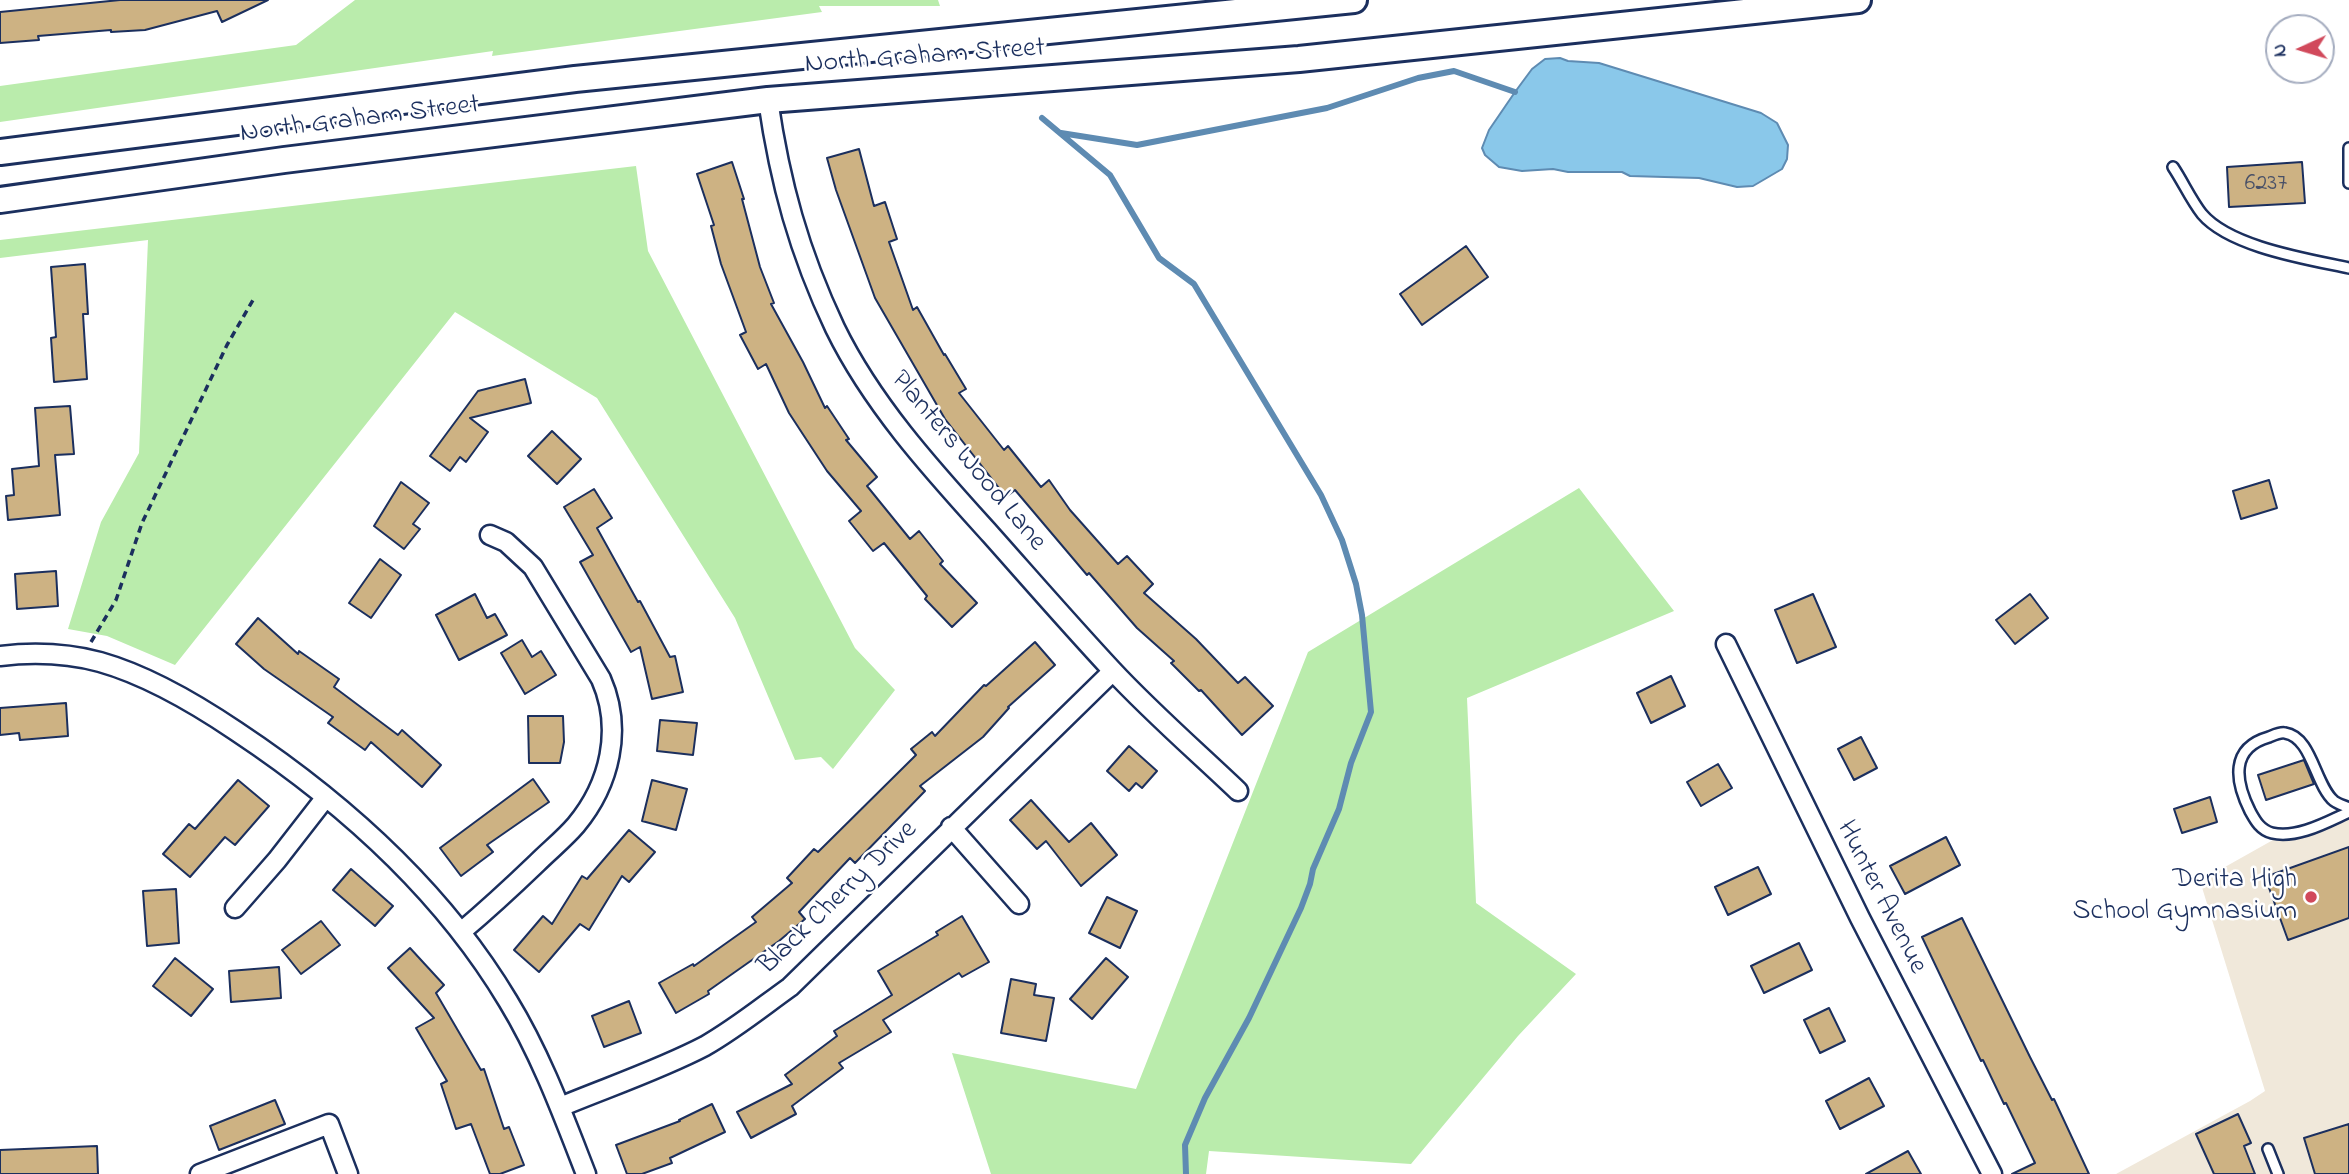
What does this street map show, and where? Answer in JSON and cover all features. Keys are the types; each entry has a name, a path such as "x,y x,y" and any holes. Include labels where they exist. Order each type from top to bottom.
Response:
{"main road":[{"name":"North Graham Street","path":"0,152 575,79 1354,0"},
{"name":"North Graham Street","path":"0,200 284,160 768,100 1299,59 1858,0"}],"street":[{"name":"Planters Wood Lane","path":"768,100 778,164 793,223 811,275 836,331 862,376 932,469 1113,671 1238,791"},
{"path":"461,932 496,903 575,825 599,789 612,748 612,715 601,679 533,567 506,541 490,535"},
{"name":"Hunter Avenue","path":"1726,644 1860,918 1992,1174"},
{"path":"0,656 49,653 74,656 101,662 141,678 206,711 274,756 377,841 434,898 508,1000 560,1107 586,1174"},
{"name":"Black Cherry Drive","path":"560,1107 705,1046 790,987 1113,671"},
{"path":"235,908 326,797"},
{"path":"951,827 1019,904"},
{"path":"200,1174 329,1124 348,1174"}],"lane":[{"path":"2349,148 2349,183"},
{"path":"2174,167 2203,214 2228,234 2286,254 2349,268"},
{"path":"2284,733 2297,738 2312,760 2323,787 2335,801 2349,810 2318,826 2290,833 2270,833 2256,824 2244,798 2237,773 2244,752 2260,739 2284,733"},
{"path":"2267,1149 2278,1174"}],"path":[{"path":"90,644 116,600 142,523 227,345 253,300"}],"shaded area":[{"path":"2349,804 2349,1174 2116,1174 2265,1091 2200,881 2273,840"}],"green space":[{"path":"355,0 938,0 940,6 819,6 822,12 492,56 493,51 0,122 0,86 296,45"},
{"path":"636,166 648,251 855,648 895,690 833,769 821,757 795,760 735,618 597,398 455,312 175,665 107,636 68,629 101,522 139,453 148,240 0,258 0,240"},
{"path":"1579,488 1674,611 1467,698 1476,903 1576,974 1518,1036 1411,1164 1209,1151 1206,1174 991,1174 952,1053 1136,1089 1308,652"}],"water":[{"path":"1560,58 1599,63 1761,113 1777,123 1788,145 1787,159 1782,169 1753,186 1737,187 1699,178 1630,176 1622,172 1568,172 1553,169 1522,171 1499,167 1485,155 1482,148 1489,130 1532,69 1545,59"}],"building":[{"path":"120,0 268,0 222,22 217,11 145,30 38,36 39,40 0,43 0,12"},
{"path":"859,149 874,206 885,202 897,239 889,242 913,310 917,307 966,389 959,393 1004,450 1008,446 1041,487 1049,480 1070,510 1118,564 1127,556 1153,584 1144,593 1196,639 1238,683 1245,677 1273,706 1242,735 1201,690 1171,663 1174,661 1137,628 1089,573 1087,575 1015,490 1006,497 945,419 875,298 836,190 827,158"},
{"path":"732,162 760,267 774,303 771,304 825,408 827,406 849,439 846,440 877,477 867,486 910,539 919,531 943,561 940,564 977,603 952,627 925,599 927,596 884,543 873,551 849,521 861,511 827,471 789,413 766,364 758,369 740,335 746,332 721,264 711,226 714,225 697,174"},
{"path":"2302,162 2305,203 2229,207 2227,167"},
{"path":"1466,246 1488,277 1422,325 1400,294"},
{"path":"85,264 88,314 83,314 87,379 54,382 51,338 56,337 51,267"},
{"path":"525,379 531,403 470,418 488,432 466,462 460,457 450,471 430,456 478,391"},
{"path":"70,406 74,454 55,455 60,515 8,520 6,496 14,495 12,469 39,466 35,408"},
{"path":"552,431 581,459 557,484 528,456"},
{"path":"2269,480 2277,508 2241,519 2233,491"},
{"path":"401,482 429,503 413,524 420,529 404,549 374,526"},
{"path":"594,489 612,518 597,528 670,657 675,656 683,692 652,699 640,647 631,652 580,562 593,555 564,507"},
{"path":"380,559 401,575 371,618 349,603"},
{"path":"56,571 58,606 17,609 15,574"},
{"path":"475,594 487,618 495,614 507,635 459,660 436,615"},
{"path":"1813,594 1836,647 1797,663 1775,610"},
{"path":"2030,594 2048,618 2015,644 1996,620"},
{"path":"258,618 298,654 299,651 339,679 334,687 398,735 402,730 441,765 422,787 371,742 365,750 328,723 333,717 264,669 236,644"},
{"path":"522,640 532,657 541,651 556,675 525,694 501,653"},
{"path":"1035,642 1055,665 1008,707 983,737 920,786 925,791 855,863 850,858 799,912 805,919 779,941 708,991 709,994 676,1013 659,983 693,964 694,966 756,922 752,917 792,883 787,878 814,849 818,852 916,755 911,749 932,732 935,736 984,685"},
{"path":"1671,676 1685,706 1651,723 1637,693"},
{"path":"66,703 68,736 20,740 19,733 0,735 0,708"},
{"path":"528,716 563,716 564,742 560,763 529,763"},
{"path":"660,720 697,723 693,755 657,751"},
{"path":"1861,737 1877,768 1854,780 1838,749"},
{"path":"1129,746 1157,771 1142,788 1136,783 1129,791 1107,771"},
{"path":"2304,760 2314,784 2266,800 2258,775"},
{"path":"1718,764 1732,788 1701,806 1687,782"},
{"path":"533,779 549,802 487,845 493,852 461,876 440,848"},
{"path":"238,780 269,806 235,845 225,837 190,877 163,854 189,824 195,829"},
{"path":"652,780 687,789 676,830 642,821"},
{"path":"2210,797 2217,822 2182,833 2174,809"},
{"path":"1031,800 1069,842 1091,823 1117,855 1081,886 1046,841 1037,849 1010,820"},
{"path":"629,830 655,852 629,882 622,876 589,930 580,924 539,972 514,950 543,916 552,924 582,876 587,879"},
{"path":"1946,837 1960,865 1905,894 1890,866"},
{"name":"Derita High School Gymnasium","path":"2349,847 2349,918 2288,940 2265,877"},
{"path":"1758,867 1771,894 1728,915 1715,887"},
{"path":"351,869 393,906 375,926 333,890"},
{"path":"176,889 179,943 147,946 143,891"},
{"path":"1107,897 1137,911 1120,948 1089,933"},
{"path":"962,916 989,962 962,977 959,973 883,1020 891,1032 839,1063 843,1068 792,1106 796,1114 751,1138 737,1112 792,1084 785,1075 837,1036 834,1031 892,995 878,971 938,935 936,932"},
{"path":"1962,918 2089,1174 2012,1174 2035,1163 2006,1103 2004,1104 1983,1060 1981,1061 1922,937"},
{"path":"321,921 340,945 301,974 282,950"},
{"path":"1799,943 1812,970 1764,993 1751,966"},
{"path":"410,948 444,985 436,993 481,1070 484,1069 504,1129 509,1127 524,1165 500,1174 490,1174 471,1124 456,1129 441,1084 447,1081 416,1028 434,1018 388,968"},
{"path":"175,958 213,989 191,1016 153,986"},
{"path":"1106,958 1128,977 1092,1019 1070,999"},
{"path":"279,967 281,998 231,1002 229,971"},
{"path":"1011,979 1036,984 1034,995 1054,998 1046,1041 1001,1033"},
{"path":"629,1001 641,1033 604,1047 592,1016"},
{"path":"1829,1008 1845,1041 1820,1053 1804,1020"},
{"path":"1869,1078 1884,1106 1840,1129 1826,1101"},
{"path":"275,1100 285,1124 219,1150 210,1126"},
{"path":"712,1104 725,1132 670,1158 672,1163 642,1174 627,1174 616,1145 680,1121"},
{"path":"2238,1114 2251,1143 2244,1146 2255,1174 2214,1174 2196,1134"},
{"path":"2349,1124 2349,1174 2315,1174 2304,1138"},
{"path":"97,1146 98,1174 0,1174 0,1150"},
{"path":"1908,1151 1921,1174 1866,1174"}],"waterway":[{"path":"1061,133 1137,145 1327,108 1418,78 1454,71 1515,92"},
{"path":"1042,118 1110,175 1159,258 1194,284 1321,495 1342,540 1356,584 1362,615 1371,712 1351,763 1339,809 1313,869 1301,908 1249,1018 1205,1098 1185,1145 1186,1174"}],"place":[{"name":"Derita High School Gymnasium","path":"2311,897"}]}
